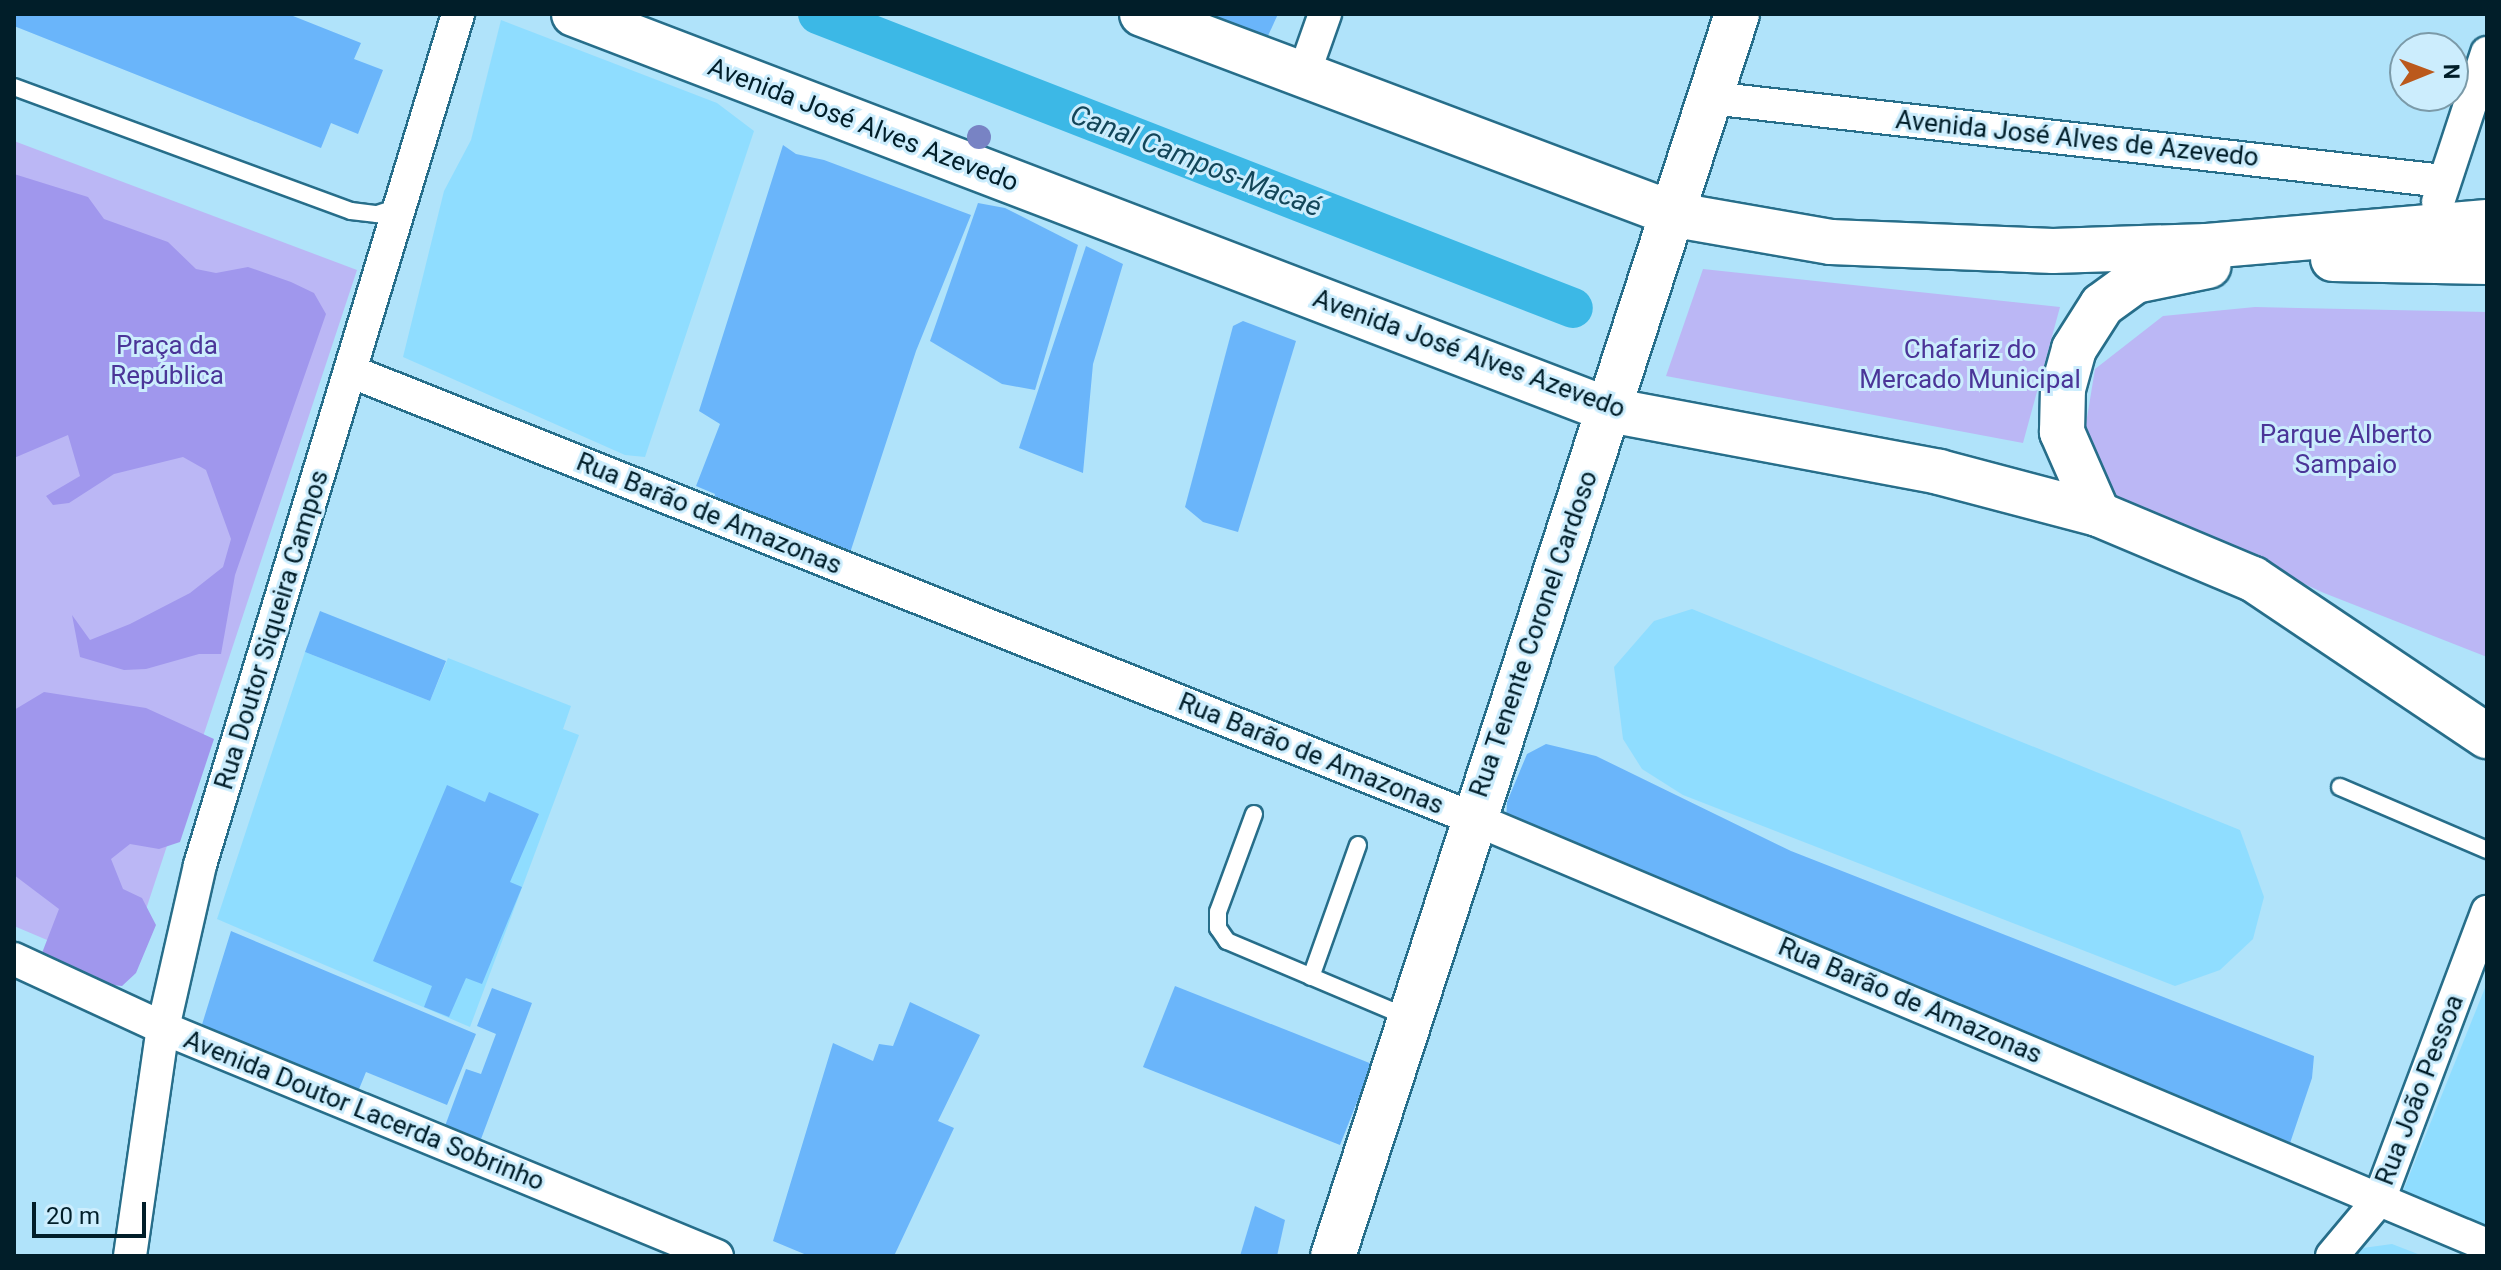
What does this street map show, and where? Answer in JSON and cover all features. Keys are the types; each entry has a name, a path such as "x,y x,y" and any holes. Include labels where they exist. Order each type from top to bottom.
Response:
{"main road":[{"name":"Avenida José Alves Azevedo","path":"574,14 1609,410 1939,472 2098,514 2253,579 2487,736"},
{"path":"1142,14 1676,215 1831,242 1947,250 2207,246 2487,222"},
{"name":"Rua Tenente Coronel Cardoso","path":"1333,1256 1472,818 1676,215 1737,14"},
{"path":"2207,246 2347,261 2487,262"},
{"path":"2098,514 2062,432 2063,389 2074,349 2102,305 2135,281 2273,253"},
{"path":"2383,664 2487,699"}],"street":[{"name":"Rua Doutor Siqueira Campos","path":"130,1256 163,1028 200,865 458,14"},
{"path":"1303,76 1325,14"},
{"path":"2432,227 2443,181 2487,55"},
{"name":"Avenida José Alves de Azevedo","path":"1711,98 2443,181"},
{"name":"Rua Barão de Amazonas","path":"350,371 1472,818 2487,1245"},
{"name":"Rua João Pessoa","path":"2332,1256 2379,1200 2487,912"},
{"name":"Avenida Doutor Lacerda Sobrinho","path":"14,959 163,1028 717,1256"}],"lane":[{"path":"14,87 351,211 377,214 401,206"},
{"path":"2340,787 2487,850"},
{"path":"1254,814 1218,912 1218,928 1227,941 1407,1017"},
{"path":"1311,977 1358,845"}],"shaded area":[{"path":"501,20 717,103 754,131 645,457 625,455 403,357 444,191 471,140"},
{"path":"1692,609 2240,830 2264,897 2253,939 2220,970 2175,986 1683,795 1642,769 1623,739 1614,667 1654,621"},
{"path":"305,652 430,701 448,658 571,706 563,729 579,735 470,1027 217,919"},
{"path":"2487,983 2487,1227 2403,1191"},
{"path":"2392,1244 2423,1256 2356,1256 2363,1248"}],"green space":[{"name":"Praça da República","path":"14,141 357,270 125,973 14,926"},
{"path":"14,174 88,197 104,219 168,242 196,269 216,273 248,267 291,282 314,293 326,314 235,575 221,654 199,654 146,669 124,670 80,657 72,615 90,640 130,624 190,593 223,567 231,539 206,470 183,457 114,474 69,503 53,505 46,496 80,476 68,435 14,458"},
{"name":"Chafariz do Mercado Municipal","path":"1703,269 2060,307 2023,443 1666,376"},
{"name":"Parque Alberto Sampaio","path":"2255,307 2487,312 2487,657 2324,593 2113,496 2084,436 2095,369 2163,316"},
{"path":"44,692 146,708 214,739 180,842 159,849 130,844 111,859 123,889 142,898 156,925 136,973 122,986 101,984 42,953 59,909 14,875 14,710"}],"building":[{"path":"14,14 288,14 361,43 354,59 383,70 358,134 331,123 321,148 14,26"},
{"path":"1197,14 1278,14 1267,38"},
{"path":"783,145 796,154 824,160 971,215 916,351 849,556 712,506 715,494 696,486 720,424 699,411"},
{"path":"978,203 1005,208 1078,245 1035,390 1002,384 930,341"},
{"path":"1086,246 1123,264 1093,364 1083,473 1019,448"},
{"path":"1243,321 1296,341 1238,532 1203,522 1185,507 1233,326"},
{"path":"320,611 446,661 430,701 305,652"},
{"path":"1546,744 1596,756 1791,851 2314,1056 2312,1078 2287,1152 1506,821 1507,802 1527,754"},
{"path":"447,785 485,802 489,792 539,814 510,882 522,887 482,984 466,978 449,1017 424,1007 432,986 373,961"},
{"path":"231,931 476,1034 447,1105 366,1072 357,1094 200,1031"},
{"path":"1175,986 1372,1064 1340,1145 1143,1067"},
{"path":"492,988 532,1003 481,1139 445,1126 466,1069 481,1074 496,1034 477,1026"},
{"path":"910,1002 980,1035 938,1121 954,1128 894,1256 809,1256 773,1241 833,1043 873,1061 879,1044 893,1046"},
{"path":"1255,1206 1285,1220 1277,1256 1240,1256"}],"waterway":[{"name":"Canal Campos-Macaé","path":"818,14 1573,308"}]}
